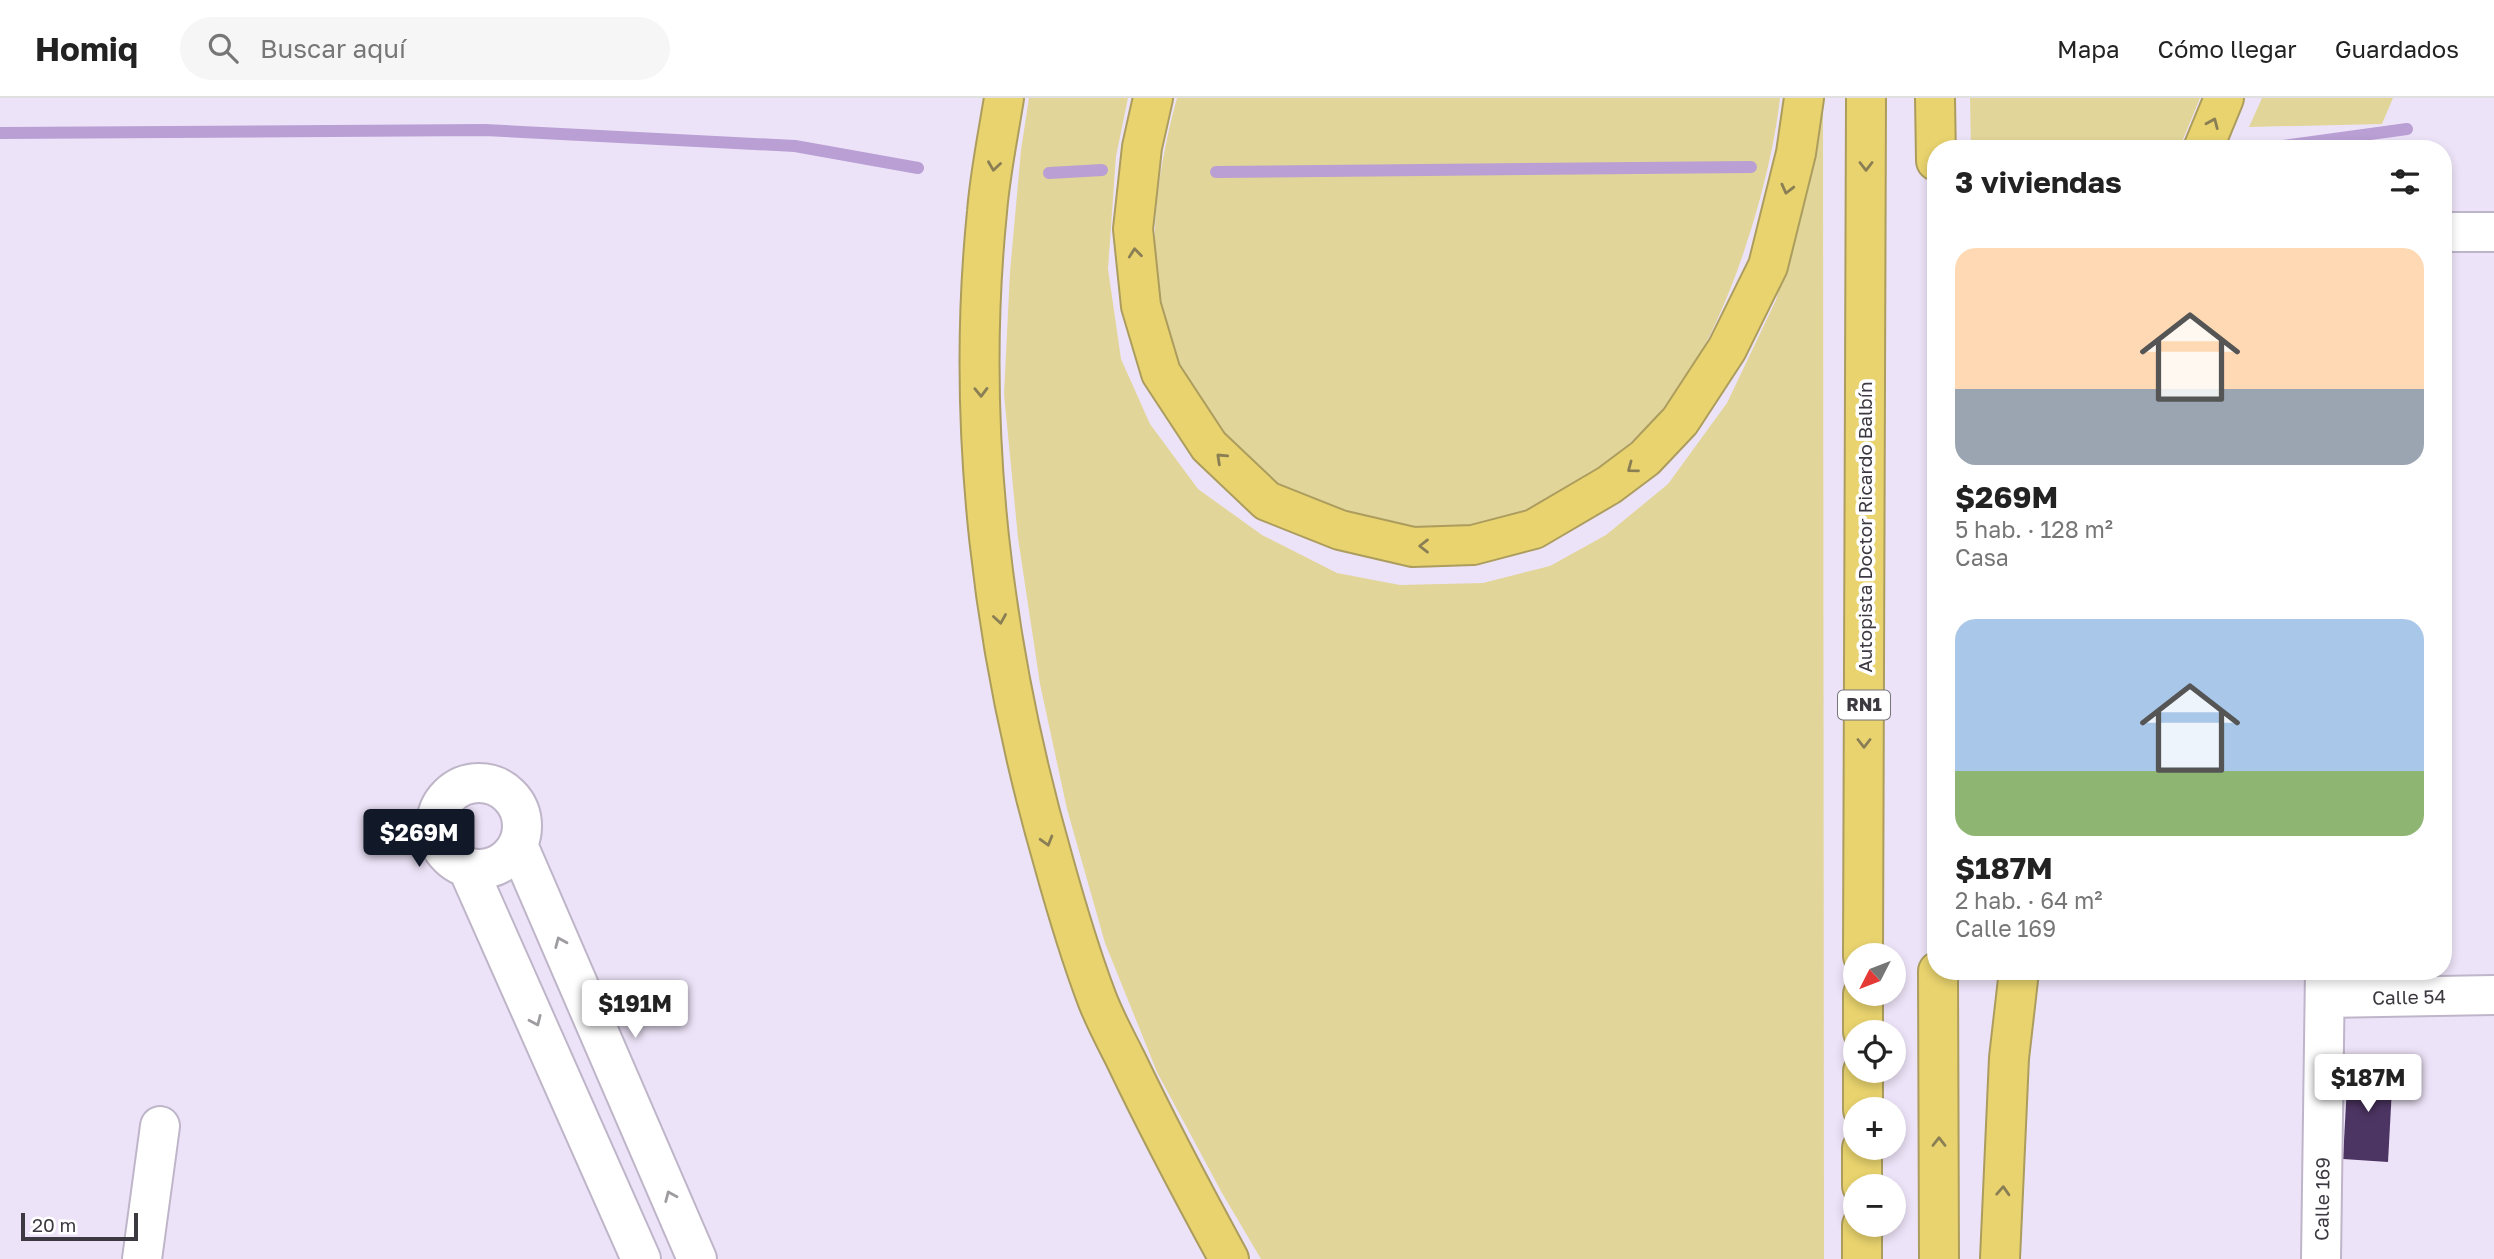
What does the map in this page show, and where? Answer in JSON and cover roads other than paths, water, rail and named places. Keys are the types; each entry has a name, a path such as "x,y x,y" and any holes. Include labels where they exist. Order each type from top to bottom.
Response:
{"highway":[{"path":"1004,98 987,212 980,330 983,464 994,580 1010,690 1033,791 1062,894 1097,1000 1160,1132 1229,1259"},
{"path":"1153,98 1142,147 1133,229 1141,306 1161,373 1209,446 1267,501 1340,530 1413,547 1473,545 1534,529 1609,485 1645,458 1681,421 1727,349 1768,266 1796,153 1804,98"},
{"name":"Autopista Doctor Ricardo Balbín","path":"1863,943 1866,98"},
{"path":"1935,98 1936,140"},
{"path":"2207,140 2224,98"},
{"path":"1938,980 1939,1259"},
{"path":"2000,1259 2009,1058 2018,980"},
{"path":"1862,1237 1862,1259"}],"street":[{"path":"2452,232 2494,232"},
{"path":"474,783 489,784 503,790 514,801 520,815 522,830 518,845 510,857 498,866 483,870 468,869 454,863 443,852 437,838 435,823 439,808 447,796 460,787 474,783"},
{"path":"518,845 697,1259"},
{"path":"468,869 641,1259"},
{"name":"Calle 54","path":"2325,985 2494,995"},
{"name":"Calle 169","path":"2321,1259 2325,985"},
{"path":"142,1259 160,1126"}],"waterway":[{"path":"2327,140 2407,129"},
{"path":"0,133 485,130 795,146 918,168"},
{"path":"1216,172 1751,167"},
{"path":"1049,173 1102,170"}]}
